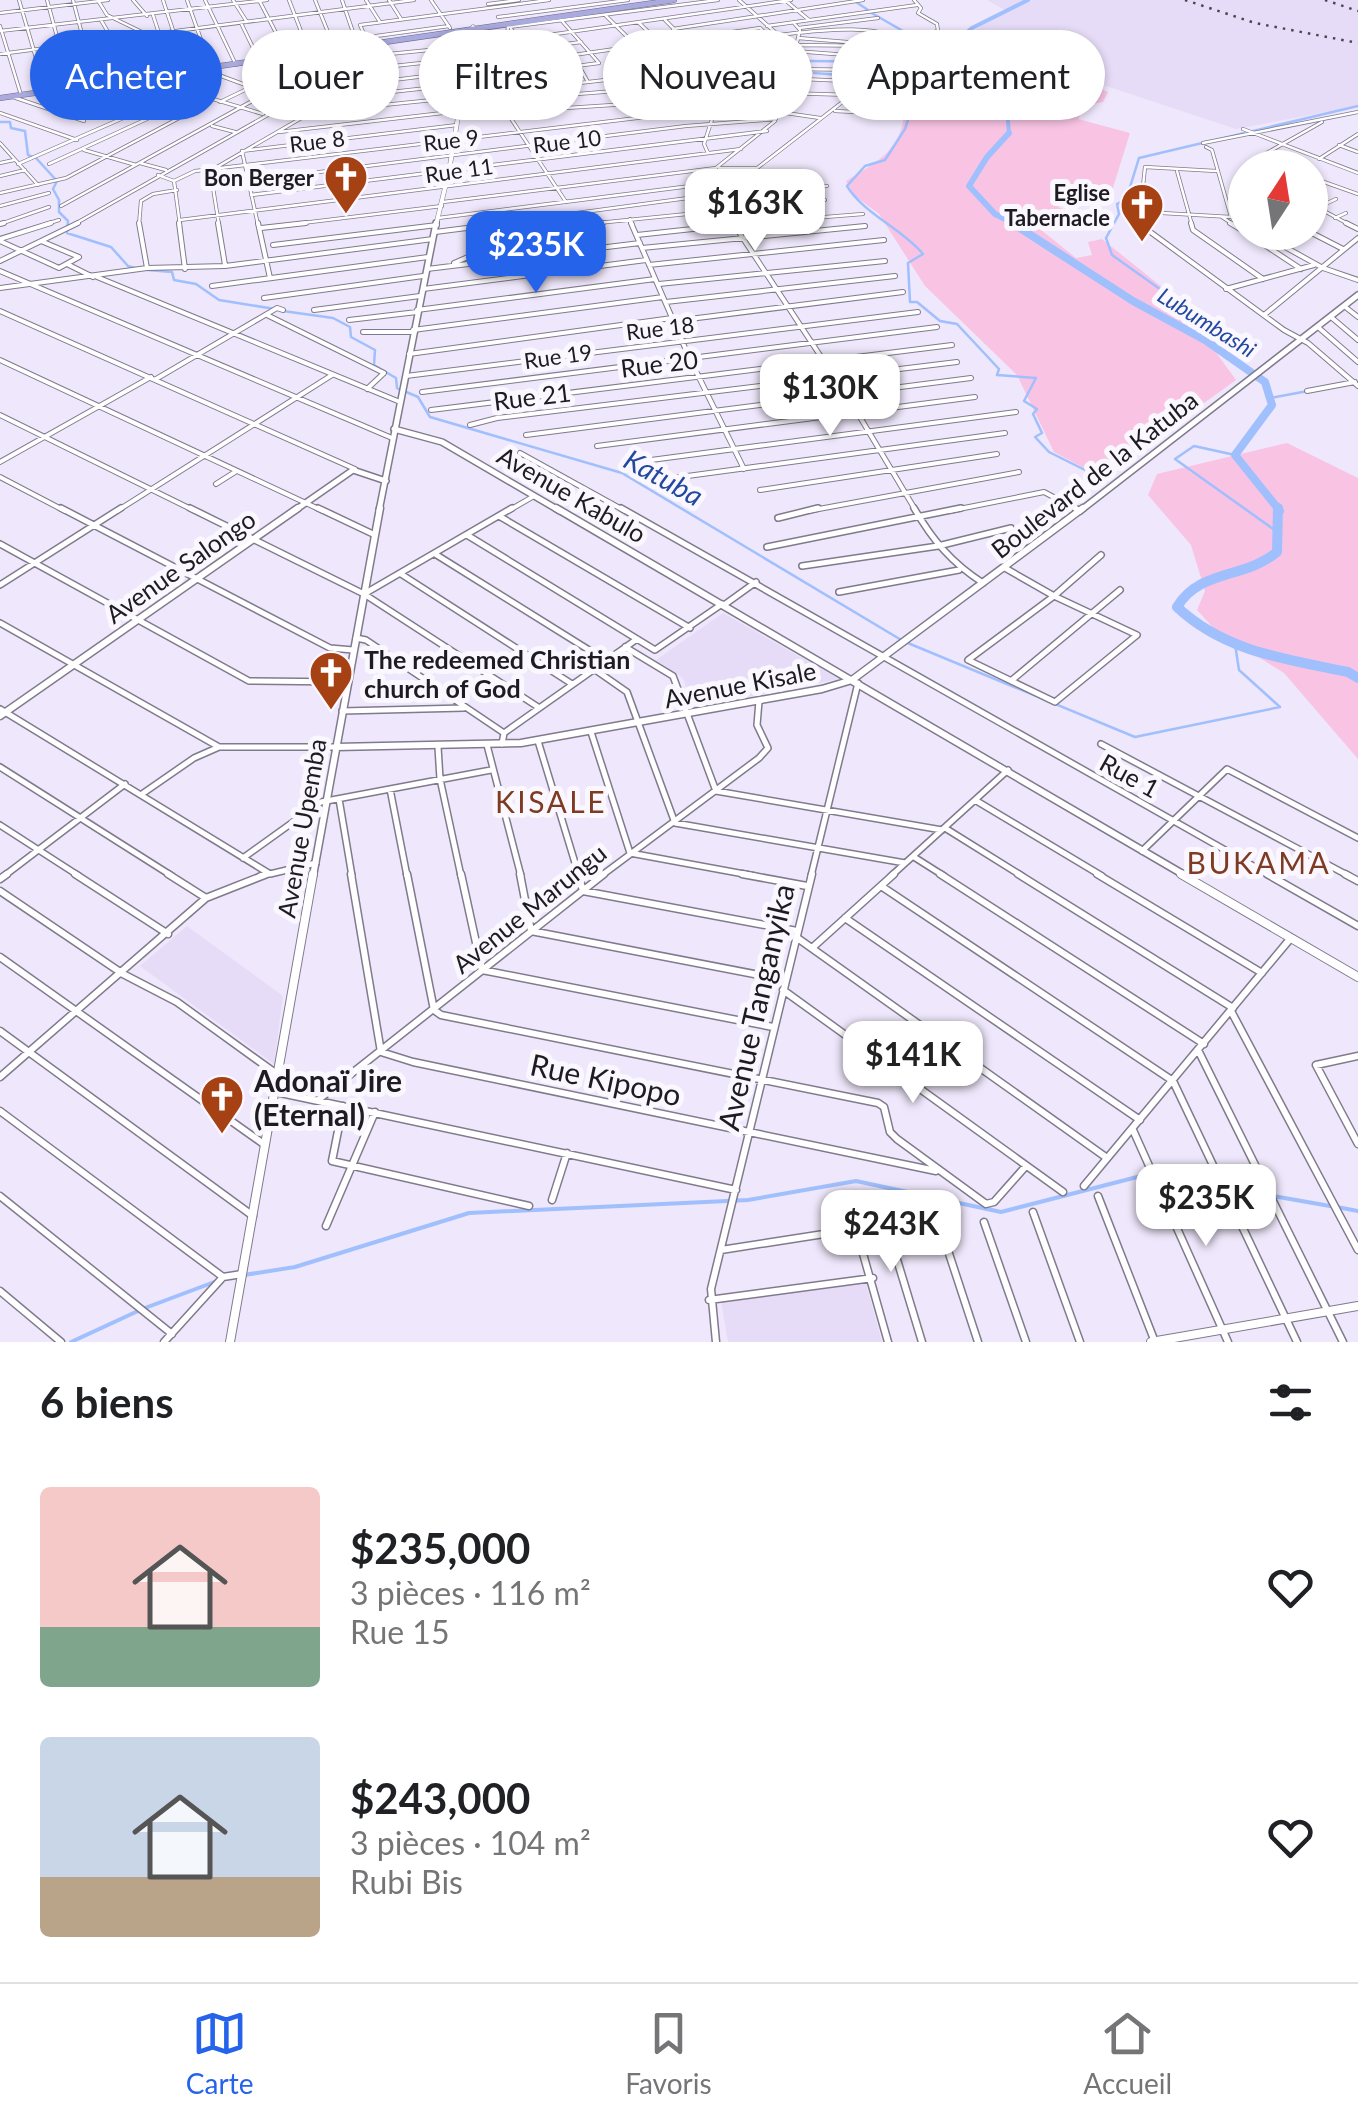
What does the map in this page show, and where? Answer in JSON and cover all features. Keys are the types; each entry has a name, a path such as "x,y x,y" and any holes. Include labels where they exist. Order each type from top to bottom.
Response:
{"highway":[{"path":"399,37 674,0"},
{"path":"222,68 242,64"},
{"path":"0,98 30,94"}],"street":[{"path":"19,0 30,35"},
{"path":"48,0 55,30"},
{"path":"0,13 108,0"},
{"path":"133,0 147,16"},
{"path":"163,0 174,30"},
{"path":"187,0 198,28"},
{"path":"205,0 236,65"},
{"path":"260,0 275,30"},
{"path":"20,95 0,29 154,16 267,0"},
{"path":"289,0 301,30"},
{"path":"316,0 327,30"},
{"path":"342,0 352,30"},
{"path":"366,0 380,22"},
{"path":"182,30 414,0"},
{"path":"431,0 450,28"},
{"path":"362,30 359,25 519,0"},
{"path":"542,0 570,30"},
{"path":"488,4 548,0"},
{"path":"504,23 563,22 628,0"},
{"path":"504,23 550,10 604,7 613,15 718,0"},
{"path":"739,0 772,30"},
{"path":"583,30 787,0 809,20"},
{"path":"664,19 673,28 863,0"},
{"path":"892,0 898,7"},
{"path":"914,0 919,5"},
{"path":"98,1 104,12 138,30"},
{"path":"74,2 82,30"},
{"path":"234,2 247,30"},
{"path":"390,2 407,31"},
{"path":"488,4 511,30"},
{"path":"767,26 919,5"},
{"path":"919,5 918,14 940,28 935,30"},
{"path":"604,7 621,30"},
{"path":"154,16 158,30"},
{"path":"812,31 878,18"},
{"path":"100,20 106,30"},
{"path":"638,22 646,30"},
{"path":"793,22 797,30"},
{"path":"504,23 504,30"},
{"path":"399,32 450,28"},
{"path":"812,32 843,30"},
{"path":"583,44 599,63 583,65"},
{"path":"583,53 603,50"},
{"path":"0,54 30,51"},
{"path":"583,73 588,82"},
{"path":"222,75 252,87 222,101"},
{"path":"583,83 603,80"},
{"path":"10,96 84,121"},
{"path":"222,103 240,108"},
{"path":"60,206 240,108"},
{"path":"725,193 832,110"},
{"path":"1228,208 1212,150 1205,145 1248,132 1357,110"},
{"path":"0,113 77,140"},
{"path":"276,132 419,113"},
{"name":"Rue 8","path":"812,116 823,118"},
{"path":"0,163 16,162 121,120"},
{"path":"48,164 144,120"},
{"path":"0,193 55,181 176,120"},
{"path":"0,261 255,120"},
{"path":"226,266 212,169 298,120"},
{"name":"Avenue Upemba","path":"230,1342 392,438 458,120"},
{"path":"512,120 566,202"},
{"name":"Rue 8","path":"174,181 192,172 212,169 639,120"},
{"path":"708,153 705,138 711,120"},
{"name":"Rue 9","path":"248,180 763,120"},
{"path":"713,168 767,131 775,120"},
{"path":"1271,150 1322,120"},
{"path":"209,125 235,132"},
{"path":"242,151 457,125"},
{"name":"Rue 10","path":"252,196 767,131"},
{"path":"1248,132 1293,150"},
{"path":"1328,153 1358,134"},
{"path":"0,143 38,185"},
{"path":"1339,146 1358,152"},
{"path":"81,149 167,170"},
{"name":"Rue 11","path":"180,220 742,149"},
{"path":"242,151 270,278"},
{"path":"1328,162 1358,172"},
{"path":"260,228 713,168 758,168"},
{"path":"713,168 717,194 725,210 858,414 920,519 961,570 984,584"},
{"path":"1216,171 1145,168 1145,212 1150,233 1303,340 1357,383"},
{"path":"1176,169 1193,230 1263,279"},
{"path":"0,176 25,170"},
{"path":"158,175 174,181 177,190 186,270"},
{"path":"272,246 741,180"},
{"path":"1328,184 1358,194"},
{"path":"0,288 145,270 226,266 717,194 828,186"},
{"path":"145,270 139,223 141,202 153,194 177,190"},
{"path":"0,206 49,193"},
{"path":"1328,202 1336,199"},
{"path":"568,226 825,200"},
{"path":"0,224 48,207"},
{"path":"1328,211 1358,229"},
{"path":"1145,212 1228,217"},
{"path":"1335,218 1346,213"},
{"path":"637,235 863,214"},
{"path":"1222,217 1228,221"},
{"path":"630,219 698,376 744,469"},
{"path":"0,240 59,220"},
{"path":"50,222 64,229"},
{"path":"446,262 864,226"},
{"path":"1264,315 1358,238"},
{"path":"0,240 59,268 79,255 42,241"},
{"path":"314,310 648,263 884,240"},
{"path":"1328,242 1344,250"},
{"path":"1272,250 1300,269"},
{"path":"1291,250 1323,268 1358,280"},
{"path":"264,298 424,273 467,262 475,254"},
{"path":"212,286 428,257"},
{"path":"349,320 656,282 884,261"},
{"path":"69,264 332,376 367,389 402,394"},
{"path":"1226,289 1317,264"},
{"path":"0,271 392,438"},
{"path":"364,332 413,331 664,299 895,276"},
{"path":"409,354 903,292"},
{"name":"Boulevard de la Katuba","path":"855,681 885,654 984,584 1357,296"},
{"path":"1344,306 1358,318"},
{"path":"0,462 278,309"},
{"path":"0,311 386,481"},
{"name":"Rue 18","path":"406,376 918,312"},
{"path":"267,314 384,373 367,389"},
{"path":"1331,317 1358,340"},
{"name":"Rue 19","path":"422,392 937,327"},
{"path":"1319,328 1358,362"},
{"name":"Rue 20","path":"431,410 952,344"},
{"path":"0,360 375,535"},
{"name":"Rue 21","path":"470,425 496,418 957,362"},
{"path":"0,584 332,376"},
{"path":"526,434 971,378"},
{"path":"1308,391 1357,383"},
{"path":"597,446 975,398"},
{"path":"652,460 1016,412"},
{"path":"0,415 364,594 538,707"},
{"name":"Avenue Kabulo","path":"394,429 433,438 536,495 1008,770"},
{"path":"658,480 1006,433"},
{"name":"Rue 1","path":"520,453 885,654 1358,926"},
{"path":"760,490 997,454"},
{"name":"Avenue Salongo","path":"2,712 355,469"},
{"path":"216,484 235,472"},
{"path":"778,518 1018,472"},
{"path":"0,477 330,648 353,650"},
{"path":"767,547 1044,492 1080,511"},
{"path":"364,594 536,495"},
{"path":"499,516 690,628"},
{"path":"802,566 938,546 1011,528"},
{"path":"468,535 657,650 756,582"},
{"path":"0,544 249,681 347,682"},
{"path":"434,554 605,660"},
{"path":"1005,568 1054,597 1090,617 1136,635 1055,702 968,662 1054,597 1101,554"},
{"path":"839,592 961,570"},
{"path":"401,574 572,684"},
{"path":"1012,680 1120,590"},
{"path":"0,623 219,747"},
{"path":"356,638 366,640 504,733"},
{"path":"502,744 504,733 637,638"},
{"path":"626,647 673,676 716,790 943,829 1232,1010 1358,1250"},
{"path":"594,668 626,690 675,823 905,863"},
{"name":"Avenue Kisale","path":"336,747 438,747 538,741 855,681"},
{"name":"Avenue Tanganyika","path":"716,1342 709,1300 855,681"},
{"name":"Avenue Marungu","path":"318,1100 630,853 768,750 757,725 759,700"},
{"path":"342,710 467,708"},
{"path":"2,712 270,874"},
{"path":"591,732 630,853 807,886"},
{"path":"538,741 583,891 797,934 1107,1158"},
{"path":"1101,744 1358,881"},
{"path":"486,745 517,855 531,931 784,985 1024,1167 1063,1192"},
{"path":"142,794 194,758 219,747 336,747"},
{"path":"438,747 440,779 482,970 773,1026"},
{"path":"0,767 206,898"},
{"path":"1142,851 1227,769 1358,838"},
{"path":"243,858 310,808 326,802 492,770"},
{"path":"812,948 1008,770 1358,977"},
{"path":"0,880 125,784"},
{"path":"390,789 434,1010 452,1018 884,1107 890,1132 939,1171 990,1204 1024,1167"},
{"path":"339,799 381,1052"},
{"path":"974,800 1262,973"},
{"path":"0,825 168,934"},
{"path":"914,857 1201,1047 1262,1184 1324,1312 1343,1342"},
{"path":"0,1077 206,898 226,886 316,863"},
{"path":"881,886 1173,1081 1298,1342"},
{"path":"0,890 123,974 142,980 278,1075"},
{"path":"846,918 1140,1120"},
{"path":"1084,1186 1291,937"},
{"path":"0,957 265,1145"},
{"path":"0,1031 252,1216"},
{"name":"Rue Kipopo","path":"381,1052 939,1171"},
{"path":"1358,1056 1316,1065 1358,1144"},
{"path":"276,1092 736,1190"},
{"path":"343,1106 332,1162 529,1206"},
{"path":"0,1111 204,1267 223,1276 242,1274"},
{"path":"326,1226 375,1112"},
{"path":"1133,1129 1228,1342"},
{"path":"552,1200 567,1153"},
{"path":"0,1196 172,1334"},
{"path":"1098,1196 1153,1342 1358,1306"},
{"path":"878,1197 922,1342"},
{"path":"935,1211 978,1342"},
{"path":"1033,1212 1080,1342"},
{"path":"984,1222 1026,1342"},
{"path":"720,1250 856,1229 873,1278 888,1342"},
{"path":"164,1342 223,1276"},
{"path":"709,1300 873,1278"},
{"path":"0,1291 61,1342"}],"shaded area":[{"path":"987,0 1358,0 1358,106 1236,129 1105,86 1105,30 975,30 1005,10"},
{"path":"903,120 1082,120 1130,133 1111,194 1066,200 1058,207 1083,217 1070,225 1040,229 1076,258 1092,255 1088,242 1102,239 1178,300 1236,380 1101,477 1054,452 1017,375 925,286 879,214 855,196 846,181 890,150"},
{"path":"1287,443 1358,478 1358,759 1284,673 1216,631 1197,610 1205,591 1191,545 1148,495 1157,474"},
{"path":"723,613 839,679 693,708 683,678 656,660"},
{"path":"187,926 283,996 274,1064 140,966"},
{"path":"865,1280 882,1342 728,1342 721,1301"}],"waterway":[{"name":"Lubumbashi","path":"1009,133 1006,98 957,54 955,42 972,28 1028,0"},
{"path":"856,2 868,10"},
{"path":"870,12 901,30"},
{"path":"812,61 906,62 928,73 934,97 914,102 905,129 885,160 865,166 847,186 863,205 923,254 908,263 910,302 917,302 940,321 957,324 999,369 997,375 1036,378 1024,401 1037,409 1033,414 1042,433 1035,437 1049,452 1089,472"},
{"path":"814,73 832,74"},
{"path":"1205,340 1164,292 1112,255 1106,238 1119,214 1117,204 1126,200 1139,158 1358,106"},
{"path":"0,122 10,122 11,128 25,131 28,155 33,157"},
{"name":"Lubumbashi","path":"1009,133 987,157 969,186 995,214 1018,225"},
{"name":"Katuba","path":"36,158 57,181 53,189 59,200 59,212 68,221 67,233 111,247 128,266 135,268"},
{"name":"Lubumbashi","path":"1012,223 1133,301 1205,340 1265,382 1272,405 1235,455 1278,508"},
{"name":"Katuba","path":"147,270 172,272 174,280 196,284 219,300 275,309"},
{"name":"Katuba","path":"283,311 333,318 350,327 351,337 375,350 374,365 396,378 397,388 418,397 430,417 622,473 903,641 1135,737 1280,707 1239,670 1235,644"},
{"path":"1270,398 1308,391"},
{"path":"1235,455 1194,446 1175,459 1276,531"},
{"name":"Lubumbashi","path":"1278,508 1277,552 1251,567 1198,586 1177,607 1236,644 1279,658 1348,672 1358,678"},
{"path":"244,1275 295,1267 469,1213 748,1200 856,1181 1001,1212 1145,1175 1266,1194"},
{"path":"1273,1196 1330,1206"},
{"path":"1337,1207 1358,1211"},
{"path":"145,1308 217,1281"},
{"path":"71,1342 138,1311"}],"railway":[{"path":"1185,0 1255,23 1358,43"},
{"path":"1325,0 1358,11"}],"place":[{"name":"Bon Berger","path":"346,215"},
{"name":"Eglise Tabernacle","path":"1142,243"},
{"name":"The redeemed Christian church of God","path":"331,711"},
{"name":"Adonaï Jire (Eternal)","path":"222,1135"}],"district":[{"name":"KISALE","path":"551,801"},
{"name":"BUKAMA","path":"1259,862"}]}
